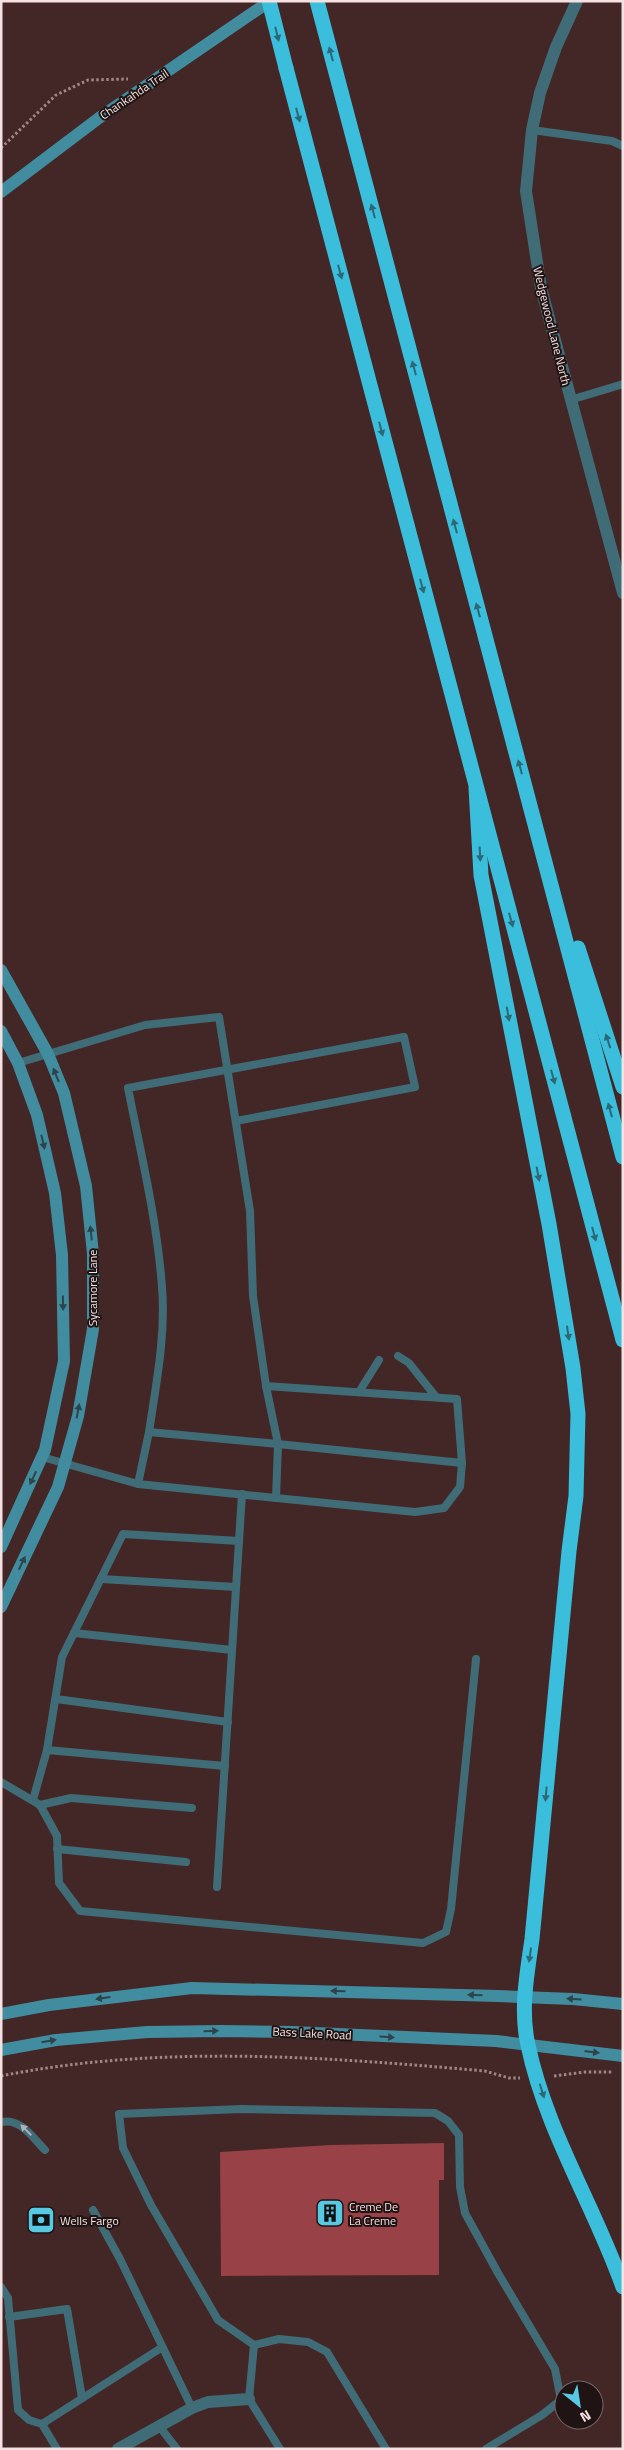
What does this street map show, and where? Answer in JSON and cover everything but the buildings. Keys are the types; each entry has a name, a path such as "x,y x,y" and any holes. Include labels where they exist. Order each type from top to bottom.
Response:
{"highway":[{"path":"270,1 286,68 623,1340"},
{"path":"317,1 623,1157"},
{"path":"476,788 481,875 568,1327 578,1414 576,1496 568,1551 532,1939 524,1997 527,2045 552,2126 611,2253 623,2287"},
{"path":"526,790 623,1087"},
{"path":"611,2253 623,2268"}],"street":[{"name":"Chankahda Trail","path":"1,192 99,118 270,1"},
{"name":"Wedgewood Lane North","path":"577,1 556,46 543,84 532,130 526,191 540,288 623,593"},
{"name":"Sycamore Lane","path":"1,970 48,1054 64,1093 86,1186 94,1254 93,1329 78,1416 58,1487 1,1607"},
{"path":"1,1031 18,1063 37,1115 52,1183 62,1255 64,1361 42,1457 1,1547"},
{"path":"1,2014 58,2004 192,1988 524,1997 574,1999 623,2004"},
{"name":"Bass Lake Road","path":"1,2050 56,2040 138,2033 221,2031 292,2032 496,2041 623,2056"},
{"path":"118,2449 192,2408 208,2402 249,2399"}],"lane":[{"path":"532,130 612,141 623,146"},
{"path":"570,400 623,384"},
{"path":"18,1063 145,1025 219,1017 250,1211 254,1296 266,1386 278,1444 276,1498"},
{"path":"138,1484 149,1432 160,1358 162,1289 153,1212 128,1088 404,1037 415,1088 236,1121"},
{"path":"398,1356 409,1363 436,1397"},
{"path":"359,1392 379,1360"},
{"path":"42,1457 138,1484 415,1512 444,1508 460,1487 462,1463 457,1399 266,1386"},
{"path":"149,1432 462,1463"},
{"path":"217,1887 242,1494"},
{"path":"37,1802 48,1750 62,1657 123,1534 240,1541"},
{"path":"101,1579 236,1587"},
{"path":"74,1633 232,1650"},
{"path":"2,1781 37,1802 57,1836 59,1883 80,1911 423,1943 446,1932 451,1909 476,1659"},
{"path":"56,1699 228,1722"},
{"path":"48,1750 225,1766"},
{"path":"37,1802 72,1798 192,1808"},
{"path":"58,1849 186,1862"},
{"path":"386,2449 327,2352 308,2342 278,2339 254,2345 218,2320 151,2205 123,2148 119,2114 242,2109 435,2113 448,2121 459,2135 460,2187 465,2213 498,2274 555,2369 561,2400 542,2415 486,2449"},
{"path":"1,2122 8,2121 20,2124 45,2150"},
{"path":"93,2210 120,2259 161,2348 192,2408"},
{"path":"1,2287 8,2298 18,2410 29,2420 42,2424 57,2449"},
{"path":"9,2317 68,2309 82,2398"},
{"path":"254,2345 249,2399 280,2449"},
{"path":"42,2424 161,2348"},
{"path":"159,2426 177,2449"}],"path":[{"path":"1,148 56,95 88,80 129,79"},
{"path":"1,2076 76,2064 210,2057 331,2059 485,2071 509,2078 538,2078 585,2072 613,2072"}],"place":[{"name":"Creme De La Creme","path":"330,2213"},
{"name":"Wells Fargo","path":"41,2220"}]}
